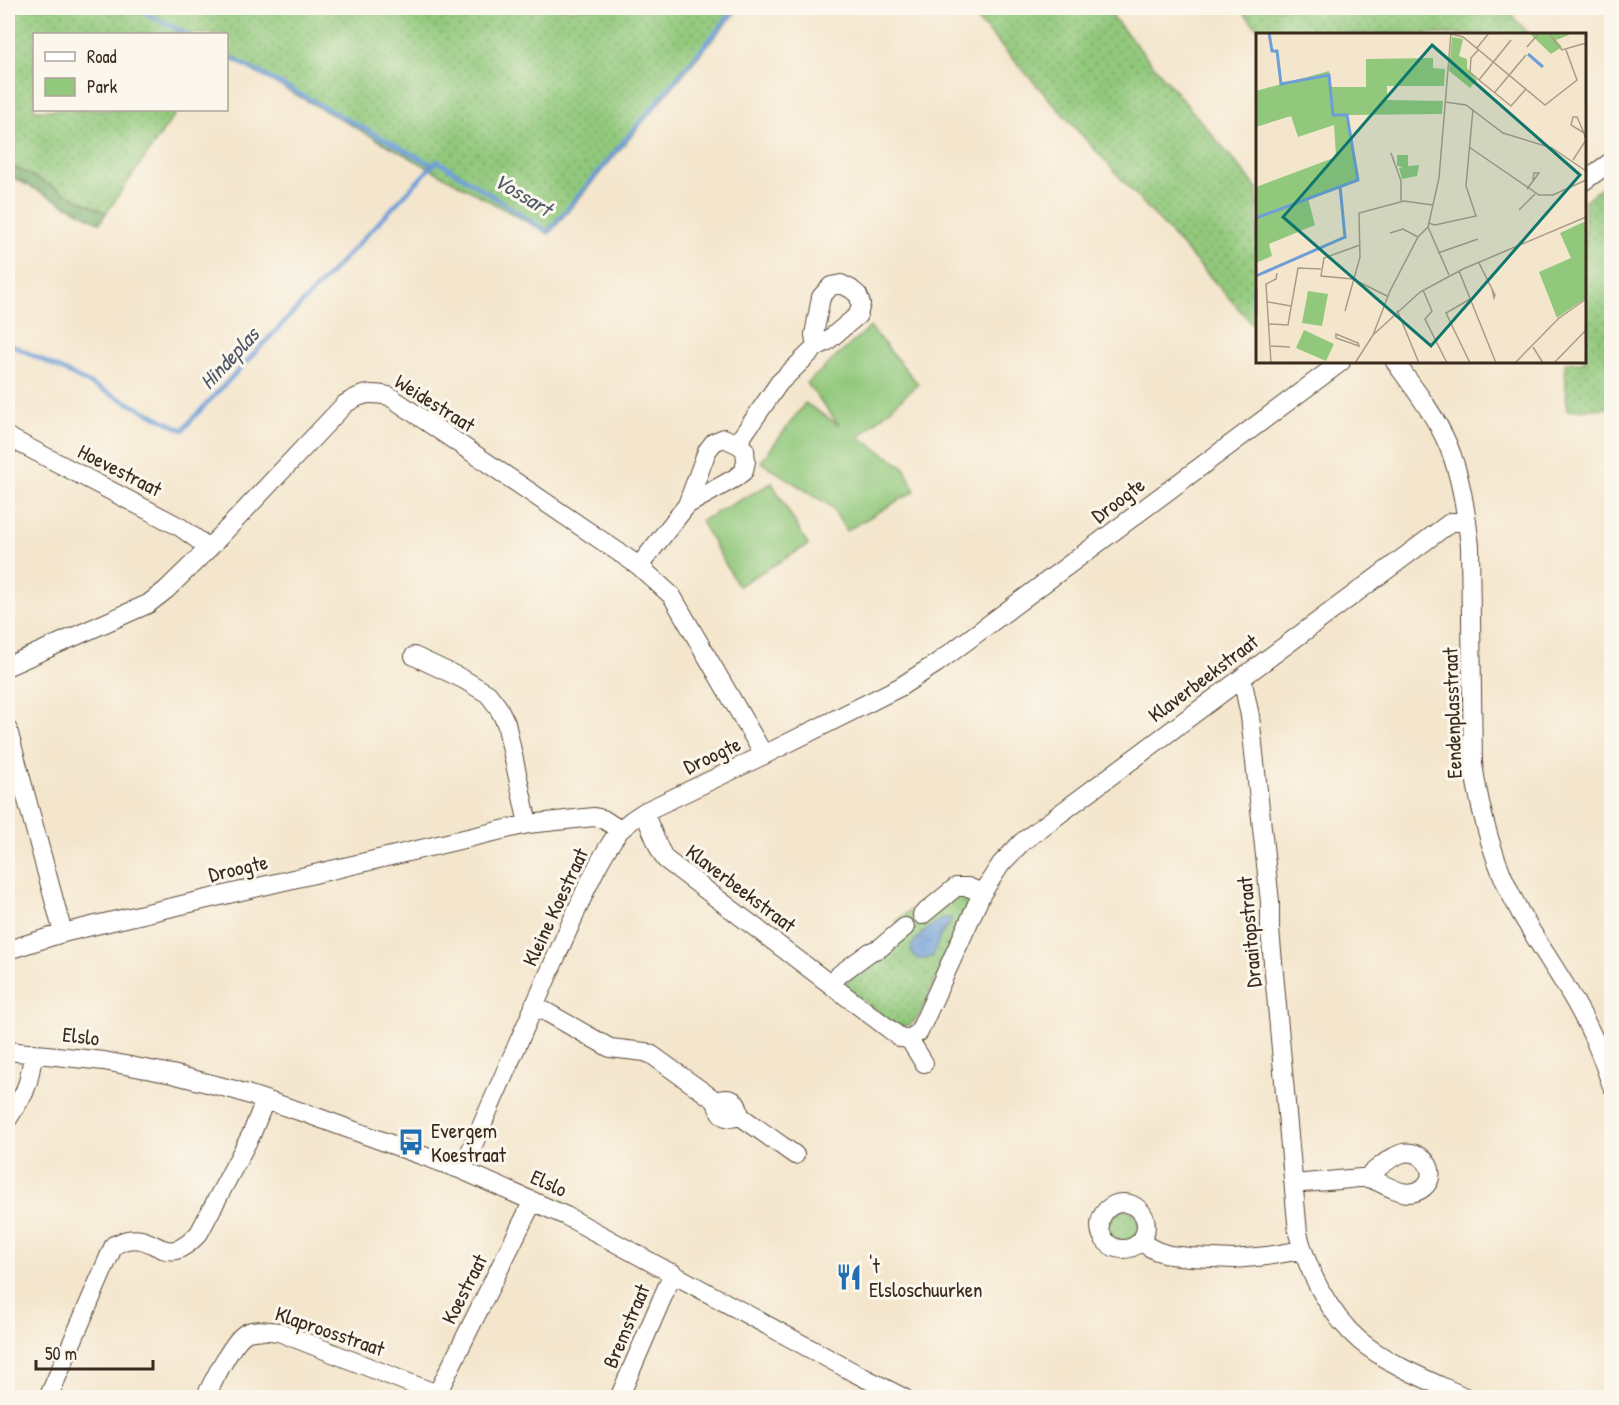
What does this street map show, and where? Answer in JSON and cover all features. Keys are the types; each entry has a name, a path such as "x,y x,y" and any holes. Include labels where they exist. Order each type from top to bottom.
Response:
{"street":[{"path":"1586,179 1611,160"},
{"path":"739,445 748,443 757,435 781,401 783,388 779,383 816,346"},
{"name":"Droogte","path":"8,950 63,933 528,824 594,817 603,819 620,830 644,812 900,687 937,663 1340,363"},
{"name":"Eendenplasstraat","path":"1396,363 1432,415 1448,446 1457,469 1467,520 1470,546 1473,764 1487,834 1519,910 1594,1039 1611,1086"},
{"name":"Weidestraat","path":"8,666 148,604 166,590 209,548 345,404 359,395 374,393 389,396 639,566 672,596 764,755"},
{"name":"Hoevestraat","path":"8,437 180,527 209,548"},
{"path":"639,566 687,505 707,451 714,442 724,438 745,450 744,471 687,505"},
{"name":"Klaverbeekstraat","path":"644,812 665,859 901,1038 909,1039 919,1032 982,893 1001,864 1022,842 1451,522 1467,520"},
{"path":"414,656 463,679 488,694 498,707 506,723 528,824"},
{"name":"Draaitopstraat","path":"1242,678 1250,716 1267,879 1298,1233 1302,1250 1314,1279 1329,1304 1360,1341 1408,1370 1467,1398"},
{"path":"8,730 63,933"},
{"name":"Kleine Koestraat","path":"462,1170 586,891 611,842 620,830"},
{"path":"922,915 956,886 968,887 982,893"},
{"path":"831,984 840,974 870,952 880,948 905,927"},
{"path":"534,1005 610,1048 645,1052 652,1055 716,1101 724,1098 731,1099 739,1108 740,1116 795,1155"},
{"name":"Klaverbeekstraat","path":"909,1039 924,1063"},
{"name":"Elslo","path":"8,1051 104,1061 172,1074 235,1090 462,1170 566,1216 904,1398"},
{"path":"8,1119 24,1093 34,1053"},
{"path":"48,1398 114,1245 128,1239 142,1240 157,1248 173,1250 183,1248 190,1242 199,1233 252,1133 265,1100"},
{"path":"1294,1184 1366,1178"},
{"name":"Koestraat","path":"436,1396 533,1201"},
{"path":"1142,1240 1149,1247 1170,1256 1234,1259 1302,1250"},
{"name":"Bremstraat","path":"619,1398 673,1273"},
{"name":"Klaproosstraat","path":"205,1398 232,1348 245,1333 258,1330 279,1332 436,1396"}],"green space":[{"path":"8,8 567,8 573,11 576,8 739,8 549,234 228,58 228,33 33,33 33,111 177,111 106,213 8,164"},
{"path":"967,8 1121,8 1112,16 1256,187 1256,328"},
{"path":"1239,8 1505,8 1528,33 1262,33"},
{"path":"8,164 106,213 100,223 8,175"},
{"path":"1611,180 1611,408 1567,410 1565,363 1586,363 1586,199"},
{"path":"870,327 918,384 859,437 904,467 915,491 846,531 832,507 761,462 805,403 839,425 807,383"},
{"path":"772,483 808,545 738,586 701,521"},
{"path":"956,893 974,896 919,1016 911,1024 904,1027 893,1023 841,985 913,931 896,921 911,910 920,921"},
{"path":"1123,1210 1135,1214 1139,1226 1135,1238 1123,1242 1111,1238 1107,1226 1111,1214"}],"water":[{"path":"943,918 951,918 951,922 940,936 933,956 922,959 915,957 912,947 915,941"}],"waterway":[{"name":"Vossart","path":"136,8 185,33"},
{"name":"Vossart","path":"228,56 433,165 438,161 548,232 736,8"},
{"name":"Hindeplas","path":"8,343 183,430 433,165"}],"place":[{"name":"Evergem Koestraat","path":"411,1142"},
{"name":"'t Elsloschuurken","path":"849,1277"}]}
